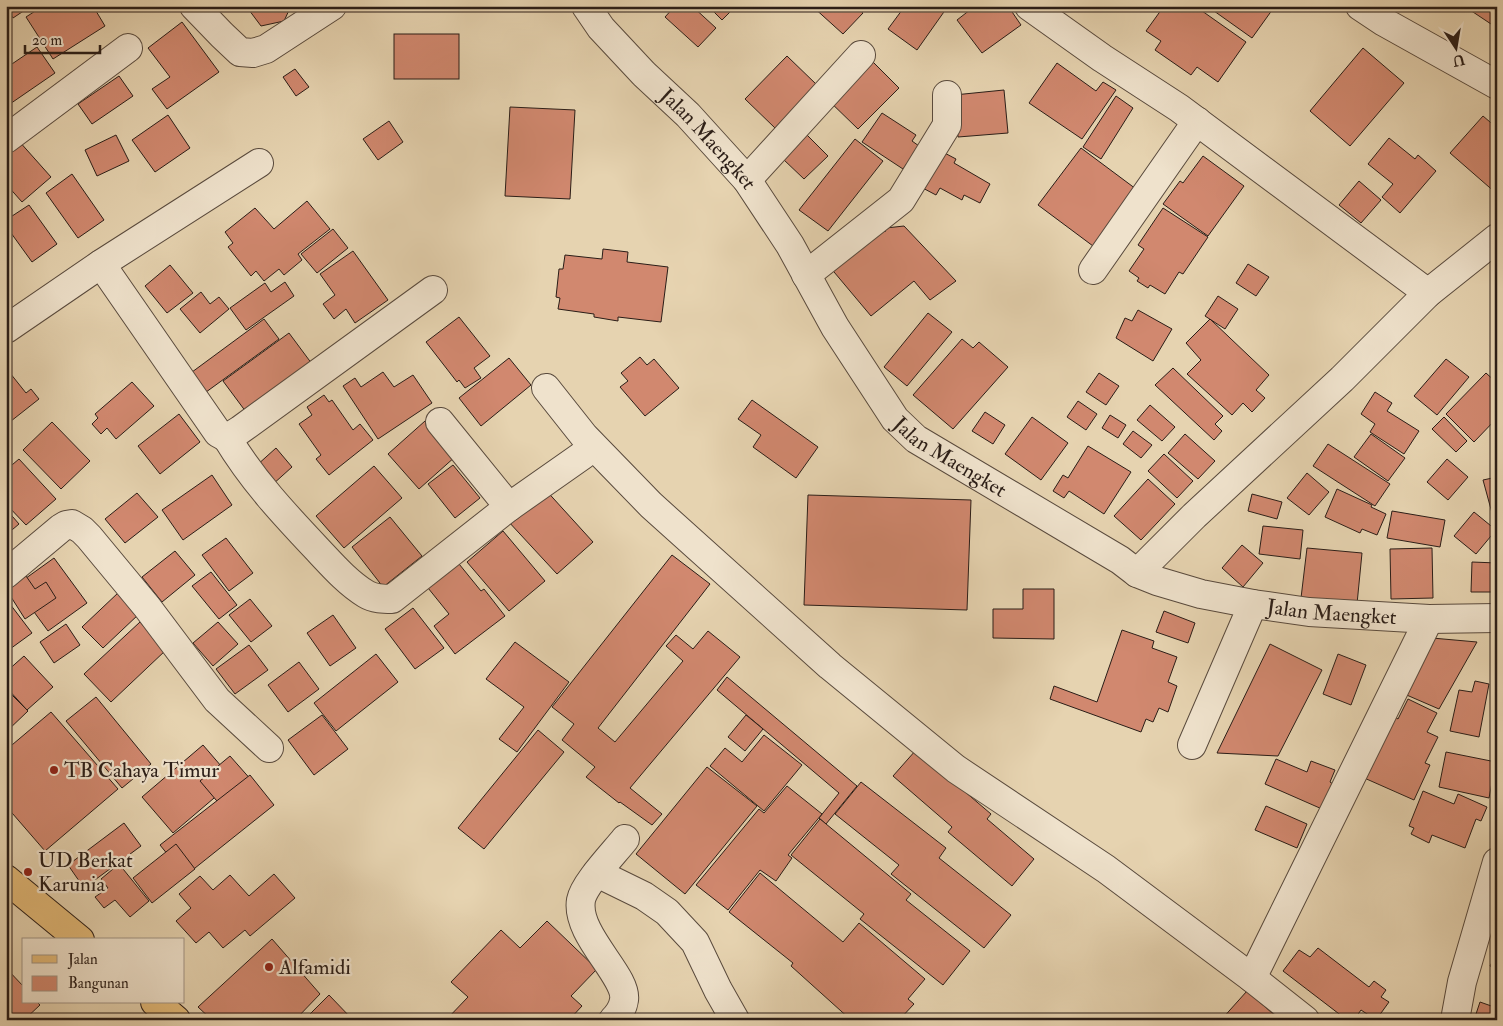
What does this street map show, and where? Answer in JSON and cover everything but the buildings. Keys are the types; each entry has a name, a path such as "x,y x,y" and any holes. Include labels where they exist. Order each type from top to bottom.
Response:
{"main road":[{"path":"6,879 78,938"},
{"path":"157,1004 176,1020"}],"street":[{"path":"194,6 240,52 245,53 266,49 319,10"},
{"name":"Jalan Maengket","path":"586,6 601,28 644,74 688,115 747,180 790,245 835,327 895,419 907,432 1120,560 1138,573 1157,581 1201,594 1309,612 1429,619 1497,618"},
{"path":"1029,6 1102,58 1197,121 1428,294"},
{"path":"1360,6 1384,22 1497,85"},
{"path":"6,139 128,48"},
{"path":"747,180 861,55"},
{"path":"806,275 901,200 947,125 947,95"},
{"path":"1094,270 1197,121"},
{"path":"6,330 101,264 259,164"},
{"path":"1138,573 1194,516 1428,294 1497,238"},
{"path":"101,264 218,433 227,438 258,484 347,580 368,595 382,599 392,598 509,507 584,455"},
{"path":"227,438 433,290"},
{"path":"546,388 584,436 651,505 830,666 956,770 1106,869 1305,1020"},
{"path":"440,422 509,507"},
{"path":"6,574 60,528 72,524 77,526 147,607 217,700 269,748"},
{"path":"1192,745 1253,604"},
{"path":"1252,978 1429,619"},
{"path":"614,1020 622,1008 624,995 618,980 590,938 584,921 581,902 588,885 625,838"},
{"path":"1455,1020 1462,982 1497,862"},
{"path":"597,873 644,896 667,912 695,942 735,1020"}],"place":[{"name":"TB Cahaya Timur","path":"54,770"},
{"name":"UD Berkat Karunia","path":"28,872"},
{"name":"Alfamidi","path":"269,967"}]}
